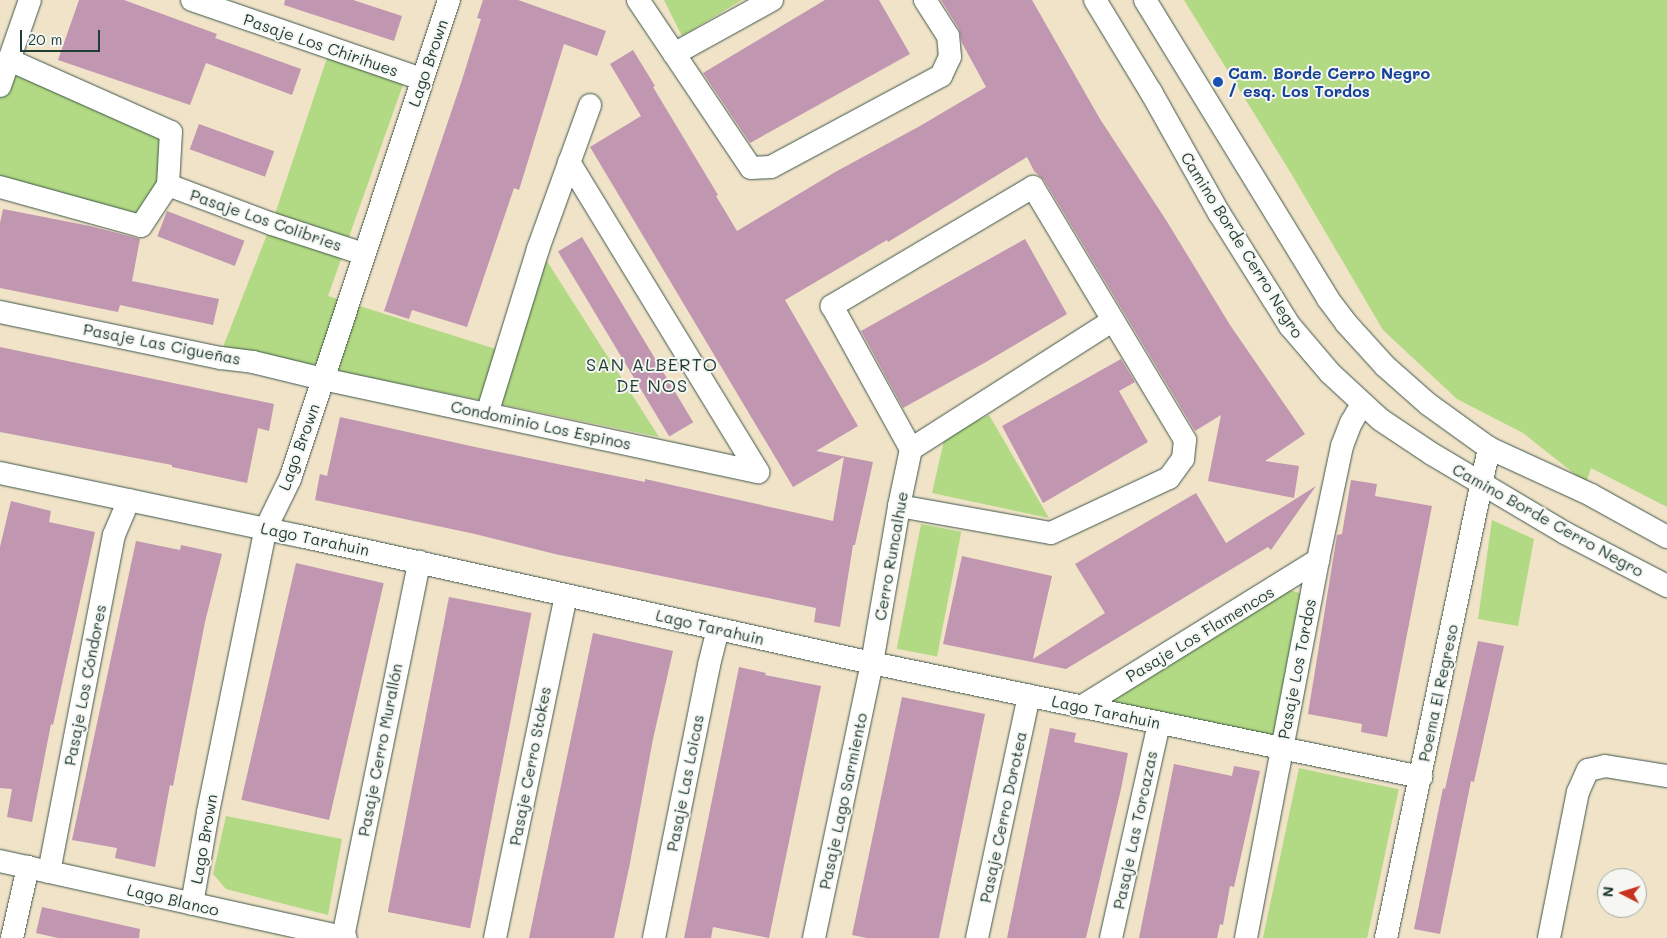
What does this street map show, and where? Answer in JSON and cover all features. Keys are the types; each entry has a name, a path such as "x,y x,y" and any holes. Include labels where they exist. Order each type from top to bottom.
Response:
{"street":[{"path":"0,86 30,0"},
{"name":"Pasaje Los Chirihues","path":"192,0 422,79"},
{"name":"Lago Brown","path":"192,904 210,802 266,528 290,479 449,0"},
{"path":"638,0 751,168 771,168 941,76 950,57 948,36 925,0"},
{"path":"674,54 772,0"},
{"name":"Camino Borde Cerro Negro","path":"1095,0 1151,92 1219,213 1290,326 1309,351 1362,404 1381,420 1482,484 1565,533 1667,586"},
{"path":"1145,0 1313,275 1346,323 1385,366 1458,427 1489,448 1591,495 1667,537"},
{"path":"0,187 141,226 168,185 171,132 9,60"},
{"path":"487,414 538,249 590,105"},
{"name":"Condominio Los Espinos","path":"323,379 758,472 569,162"},
{"name":"Pasaje Los Colibries","path":"168,185 272,224 364,254"},
{"path":"899,506 1051,533 1169,478 1183,459 1185,440 1112,322 1033,187 832,306 911,449 1112,322"},
{"name":"Pasaje Las Cigueñas","path":"0,312 221,358 253,362 323,379"},
{"name":"Pasaje Los Tordos","path":"1246,938 1318,560 1342,446 1362,404"},
{"name":"Poema El Regreso","path":"1386,938 1489,448"},
{"name":"Cerro Runcalhue","path":"872,663 899,506 911,449"},
{"name":"Lago Tarahuin","path":"0,473 266,528 872,663 1421,777"},
{"name":"Pasaje Los Cóndores","path":"12,938 38,870 114,535 129,500"},
{"name":"Pasaje Los Flamencos","path":"1081,707 1318,560"},
{"name":"Pasaje Cerro Murallón","path":"344,938 419,562"},
{"name":"Pasaje Cerro Stokes","path":"495,938 566,595"},
{"name":"Pasaje Las Loicas","path":"654,938 709,665 718,629"},
{"name":"Pasaje Lago Sarmiento","path":"814,938 872,663"},
{"name":"Pasaje Cerro Dorotea","path":"977,938 1029,696"},
{"name":"Pasaje Las Torcazas","path":"1111,938 1159,723"},
{"path":"1549,938 1578,792 1588,770 1605,766 1667,776"},
{"name":"Lago Blanco","path":"0,861 344,938"}],"green space":[{"path":"664,0 742,0 682,36"},
{"path":"1184,0 1667,0 1667,507 1591,468 1586,483 1523,433 1457,399 1383,330 1292,175"},
{"path":"327,58 405,79 328,296 515,355 543,255 659,437 223,347 275,214"},
{"path":"9,60 171,132 168,185 141,226 0,187 0,86"},
{"path":"989,415 1049,518 932,493 945,436"},
{"path":"1492,520 1534,539 1518,626 1478,619"},
{"path":"921,524 961,532 937,656 897,649"},
{"path":"1290,590 1309,596 1278,737 1111,702"},
{"path":"1299,768 1399,789 1367,938 1263,938"},
{"path":"226,816 342,839 328,915 226,889 213,874"}],"building":[{"path":"79,0 124,0 217,34 215,38 301,69 292,95 206,63 190,105 58,60"},
{"path":"285,0 353,0 402,16 394,41 284,5"},
{"path":"483,0 518,0 606,31 597,56 564,44 519,190 514,188 467,327 412,310 409,319 384,311 462,80 481,19 477,18"},
{"path":"825,0 879,0 910,54 750,143 703,73"},
{"path":"941,0 1032,0 1100,119 1166,220 1230,325 1305,434 1265,461 1299,466 1294,498 1208,481 1221,415 1195,431 1044,180 1034,171 1027,157 888,242 887,240 785,300 858,426 816,451 873,462 855,545 853,545 840,627 814,622 816,608 555,554 475,534 315,500 320,474 327,476 340,417 645,482 645,479 833,521 844,457 793,487 590,147 641,116 610,64 633,50 737,231 837,171 920,126 986,87 962,43 959,29"},
{"path":"199,124 274,151 265,177 190,149"},
{"path":"3,209 90,226 140,239 132,281 219,299 213,325 120,305 118,312 0,288 0,223"},
{"path":"167,211 244,241 235,266 157,236"},
{"path":"582,237 693,422 669,437 558,251"},
{"path":"1025,239 1067,314 903,408 861,331"},
{"path":"0,347 274,404 269,431 258,428 247,483 172,467 172,465 0,432"},
{"path":"1121,359 1135,382 1119,391 1148,442 1043,503 1002,426"},
{"path":"1351,480 1377,484 1375,496 1432,506 1387,737 1361,732 1362,724 1308,714 1337,535 1342,534"},
{"path":"1316,486 1271,550 1268,547 1066,669 943,644 962,556 1052,576 1033,659 1105,613 1075,564 1196,493 1226,543"},
{"path":"11,501 51,511 49,522 95,532 53,725 51,724 32,822 7,817 12,789 0,788 0,547"},
{"path":"136,541 180,550 181,545 222,554 205,622 173,786 170,785 155,867 115,858 117,848 72,840"},
{"path":"296,563 384,583 329,820 241,800"},
{"path":"449,597 531,613 470,928 388,912"},
{"path":"593,633 673,651 653,739 630,863 614,938 529,938"},
{"path":"1478,641 1504,646 1474,782 1471,781 1440,934 1414,929 1443,788 1445,789"},
{"path":"739,667 766,673 765,675 821,686 769,938 713,927 711,938 684,938"},
{"path":"902,697 985,714 939,938 867,938 852,935"},
{"path":"1050,728 1076,733 1074,742 1128,753 1121,789 1086,938 1007,938"},
{"path":"1174,764 1232,776 1234,766 1260,771 1234,887 1230,886 1223,925 1220,924 1217,938 1139,938"},
{"path":"42,907 140,929 139,938 58,938 36,933"}],"place":[{"name":"Cam. Borde Cerro Negro / esq. Los Tordos","path":"1218,82"}],"district":[{"name":"SAN ALBERTO DE NOS","path":"652,375"}]}
